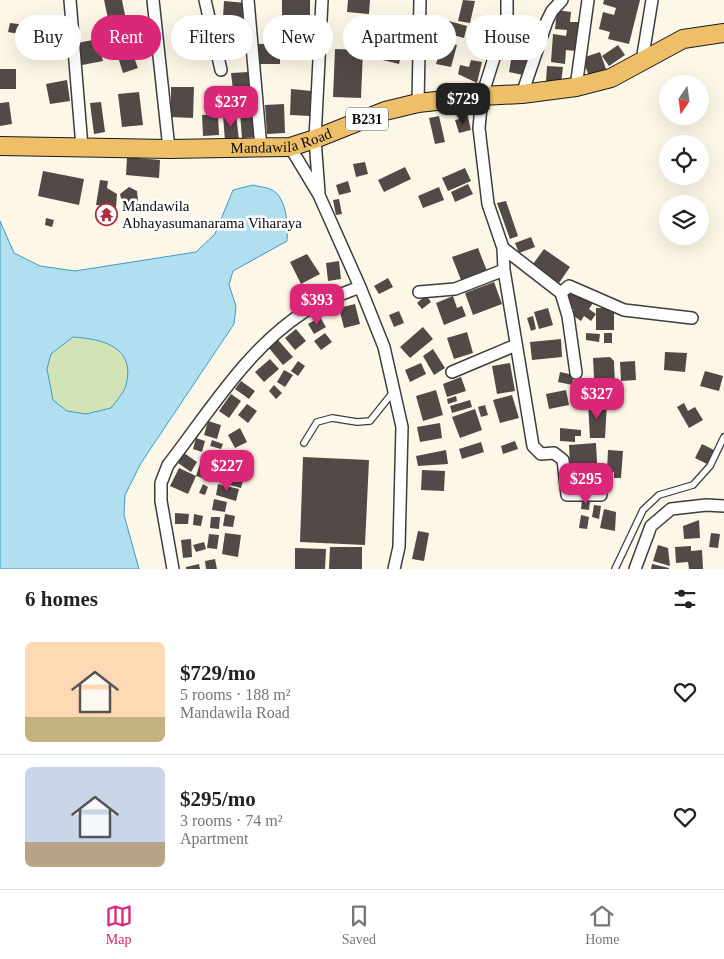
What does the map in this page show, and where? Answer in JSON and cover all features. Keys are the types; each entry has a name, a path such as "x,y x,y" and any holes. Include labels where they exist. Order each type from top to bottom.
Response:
{"main road":[{"name":"Mandawila Road","path":"0,146 169,149 290,146 315,139 386,111 418,103 522,94 576,87 611,78 683,39 724,32"}],"street":[{"path":"70,0 82,147"},
{"path":"153,0 169,149"},
{"path":"205,0 221,70"},
{"path":"248,0 261,148"},
{"path":"319,195 315,139 322,0"},
{"path":"418,103 420,0"},
{"path":"506,0 507,17 482,96 479,128 488,204 503,248 504,270 533,446 541,454 554,453 563,460 567,495 601,495"},
{"path":"522,94 546,21 562,0"},
{"path":"576,87 588,0"},
{"path":"642,61 652,0"},
{"path":"290,146 319,195 360,287 384,347 402,427 399,546 394,569"},
{"path":"503,248 561,293 568,316 576,373"},
{"path":"419,292 454,288 504,270"},
{"path":"561,293 569,286 624,310 692,318"},
{"path":"173,569 161,501 161,483 168,465 239,372 272,337 305,311 360,287"},
{"path":"452,372 516,345"},
{"path":"635,569 651,526 671,509 706,505 724,506"}],"lane":[{"path":"304,443 317,422 332,418 357,422 370,421 394,391"},
{"path":"615,569 643,510 659,495 692,485 710,466 724,437"}],"green space":[{"path":"73,337 106,343 122,354 127,362 128,372 125,388 111,408 85,414 67,411 53,400 47,369 51,354"}],"water":[{"path":"253,185 270,189 277,194 286,213 287,241 233,271 229,285 236,306 234,324 141,463 125,495 124,515 139,569 0,569 0,221 14,253 40,266 75,271 196,252 215,234 233,190","holes":["73,337 106,343 122,354 128,372 125,388 111,408 86,414 67,411 53,400 47,369 51,354"]}],"building":[{"path":"104,0 122,0 125,15 107,15"},
{"path":"282,0 310,0 310,15 282,15"},
{"path":"348,0 370,0 369,14 347,12"},
{"path":"463,0 475,1 472,15 466,15 466,22 458,21"},
{"path":"604,0 640,0 629,44 608,39 610,32 599,29 603,12 614,15 616,8 603,4"},
{"path":"224,1 246,3 244,15 223,15"},
{"path":"557,10 571,12 570,22 579,22 576,51 566,50 565,64 551,62 553,34 566,36 567,30 555,29"},
{"path":"10,23 15,24 15,33 8,32"},
{"path":"456,23 466,26 464,38 456,36"},
{"path":"91,40 91,60 103,61 82,65 81,42"},
{"path":"258,44 263,44 263,60 280,60 280,64 257,64"},
{"path":"618,45 625,55 609,66 602,56"},
{"path":"335,49 343,49 343,60 363,60 361,98 333,97"},
{"path":"600,52 606,69 589,76 582,58"},
{"path":"119,60 135,60 138,68 123,73"},
{"path":"382,60 400,60 399,64"},
{"path":"437,60 453,60 451,67 436,64"},
{"path":"471,60 482,62 477,83 458,74 460,65 469,67"},
{"path":"511,60 526,60 523,75 509,72"},
{"path":"547,66 563,67 561,83 546,82"},
{"path":"0,69 16,69 16,89 0,89"},
{"path":"249,72 251,98 234,99 231,73"},
{"path":"67,80 70,101 50,104 46,84"},
{"path":"171,87 194,87 193,118 171,117"},
{"path":"291,89 312,91 311,116 290,115"},
{"path":"139,92 143,125 122,127 118,94"},
{"path":"9,102 12,124 0,126 0,103"},
{"path":"101,102 105,132 94,134 90,103"},
{"path":"284,104 285,133 267,134 265,105"},
{"path":"254,112 256,137 242,138 240,113"},
{"path":"218,114 219,135 203,136 202,115"},
{"path":"236,114 239,140 225,141 223,115"},
{"path":"439,116 445,142 435,144 429,118"},
{"path":"468,117 471,130 459,133 455,120"},
{"path":"127,157 160,160 159,178 126,175"},
{"path":"365,162 368,174 356,177 353,164"},
{"path":"405,167 411,179 384,192 378,180"},
{"path":"465,168 471,181 448,191 442,178"},
{"path":"43,171 84,179 79,205 38,196"},
{"path":"100,180 108,181 107,188 117,194 116,208 96,205"},
{"path":"348,181 351,192 339,195 336,185"},
{"path":"468,184 473,194 455,202 451,192"},
{"path":"129,187 137,191 138,201 131,206 122,203 120,194"},
{"path":"439,187 444,200 423,208 418,196"},
{"path":"339,199 342,214 336,215 333,200"},
{"path":"506,201 518,236 510,239 497,203"},
{"path":"46,218 54,220 52,227 45,225"},
{"path":"531,237 535,247 519,253 515,243"},
{"path":"478,248 487,271 461,280 452,257"},
{"path":"544,249 570,267 559,283 533,264"},
{"path":"307,254 320,274 301,284 290,262"},
{"path":"339,261 341,279 328,281 326,263"},
{"path":"388,278 393,287 379,294 374,286"},
{"path":"494,282 502,304 473,315 465,293"},
{"path":"572,288 593,303 589,309 596,314 591,321 584,316 581,321 571,314 574,310 565,299"},
{"path":"426,295 431,302 422,309 417,303"},
{"path":"453,296 457,308 462,306 466,316 444,325 436,303"},
{"path":"355,304 360,324 344,328 339,308"},
{"path":"548,308 553,325 539,329 534,312"},
{"path":"596,308 614,308 614,330 596,330"},
{"path":"399,311 404,323 394,327 389,315"},
{"path":"533,316 536,329 531,331 527,318"},
{"path":"320,317 326,327 314,334 308,324"},
{"path":"423,327 433,339 410,358 400,347"},
{"path":"296,329 306,341 295,350 285,338"},
{"path":"467,332 473,353 454,359 447,338"},
{"path":"325,333 332,342 321,350 314,341"},
{"path":"586,333 600,334 599,342 586,340"},
{"path":"604,333 612,333 612,343 604,343"},
{"path":"561,339 562,357 532,360 530,342"},
{"path":"278,340 293,357 283,365 269,348"},
{"path":"433,349 445,368 434,375 423,356"},
{"path":"665,352 687,353 685,372 664,370"},
{"path":"610,357 614,361 615,385 599,385 599,378 594,378 593,358"},
{"path":"270,359 279,369 264,382 255,372"},
{"path":"298,361 305,366 298,376 291,371"},
{"path":"635,361 636,380 621,381 620,362"},
{"path":"421,363 426,374 410,382 405,370"},
{"path":"510,363 515,391 497,394 492,366"},
{"path":"284,370 293,375 285,387 277,382"},
{"path":"705,371 723,376 719,391 700,386"},
{"path":"560,372 574,375 572,385 558,382"},
{"path":"461,377 466,391 447,397 443,384"},
{"path":"241,381 255,391 249,399 235,389"},
{"path":"274,385 282,393 276,399 269,391"},
{"path":"436,390 443,415 423,421 416,396"},
{"path":"566,390 569,405 549,409 546,394"},
{"path":"231,394 241,401 229,418 219,411"},
{"path":"512,395 519,418 500,423 493,400"},
{"path":"456,396 457,401 448,404 447,399"},
{"path":"470,400 472,407 452,413 450,406"},
{"path":"588,403 607,403 605,438 590,438"},
{"path":"684,403 688,411 695,407 703,420 689,428 677,407"},
{"path":"247,404 257,411 248,423 238,415"},
{"path":"485,405 488,415 481,417 478,407"},
{"path":"475,409 482,430 460,438 452,417"},
{"path":"208,421 221,425 217,439 204,435"},
{"path":"440,423 442,438 420,442 417,427"},
{"path":"240,428 247,442 235,448 228,435"},
{"path":"560,428 581,430 581,436 575,436 575,442 560,441"},
{"path":"196,438 205,441 202,452 193,449"},
{"path":"212,440 223,444 221,449 210,446"},
{"path":"515,441 518,449 503,454 501,446"},
{"path":"481,442 484,452 462,459 459,449"},
{"path":"596,443 598,482 571,483 569,445"},
{"path":"702,444 714,450 707,464 695,458"},
{"path":"446,450 448,464 418,466 416,456"},
{"path":"608,450 623,451 621,478 614,478 614,472 607,471"},
{"path":"184,453 197,462 191,472 178,463"},
{"path":"303,457 369,460 365,545 300,542"},
{"path":"200,464 216,470 213,481 196,476"},
{"path":"179,468 196,476 188,494 170,486"},
{"path":"422,470 445,471 444,491 421,490"},
{"path":"221,471 244,477 241,488 218,482"},
{"path":"203,484 208,487 205,495 199,493"},
{"path":"218,484 239,489 236,501 216,495"},
{"path":"214,499 227,502 225,512 212,510"},
{"path":"582,500 590,501 589,510 581,509"},
{"path":"594,505 601,506 599,519 592,517"},
{"path":"604,509 616,512 615,531 600,528"},
{"path":"175,513 189,514 188,524 175,524"},
{"path":"194,514 203,516 201,526 193,525"},
{"path":"225,514 235,516 233,527 223,526"},
{"path":"581,515 589,517 587,529 579,528"},
{"path":"211,517 220,517 219,529 210,528"},
{"path":"699,520 700,538 684,539 683,526"},
{"path":"418,531 429,533 424,561 412,559"},
{"path":"225,533 241,535 238,557 222,554"},
{"path":"711,533 720,534 718,548 709,547"},
{"path":"209,534 219,535 217,549 207,548"},
{"path":"191,539 192,557 183,558 181,540"},
{"path":"204,542 206,549 196,552 193,545"},
{"path":"658,545 668,548 670,566 653,561"},
{"path":"691,546 691,551 702,550 703,569 689,569 688,562 676,563 675,547"},
{"path":"330,547 362,547 362,569 329,569"},
{"path":"295,548 326,549 325,569 295,569"},
{"path":"215,559 217,569 206,569 205,561"},
{"path":"199,564 200,569 186,569 186,567"},
{"path":"652,564 669,568 669,569 651,569"}],"place":[{"name":"Mandawila Abhayasumanarama Viharaya","path":"106,215"}]}
